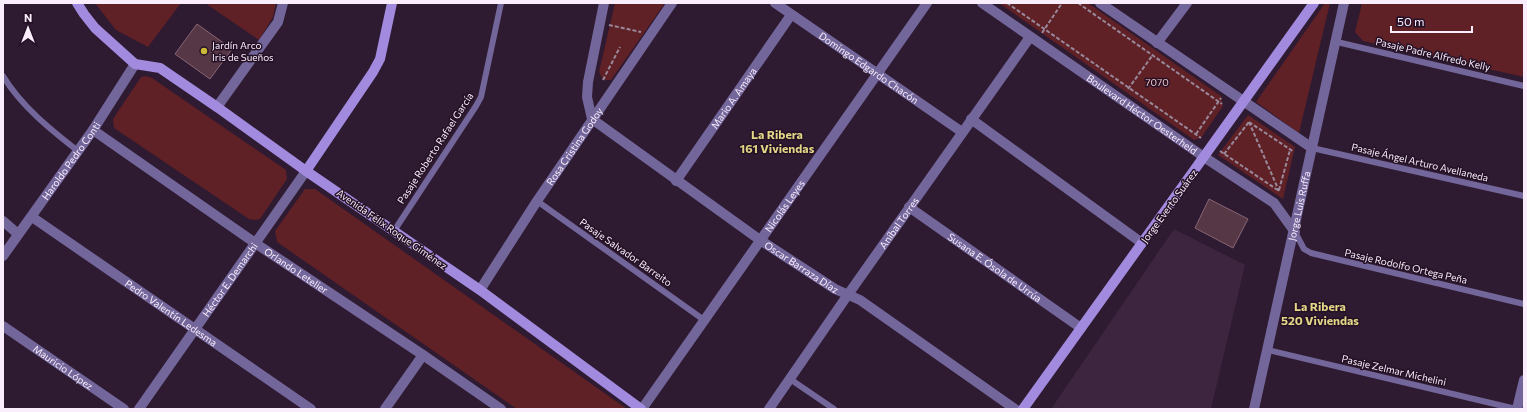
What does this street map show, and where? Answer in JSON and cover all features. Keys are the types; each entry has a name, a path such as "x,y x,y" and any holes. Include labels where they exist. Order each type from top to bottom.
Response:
{"street":[{"path":"77,3 95,28 135,64"},
{"path":"217,106 278,22 283,3"},
{"path":"306,171 376,65 381,52 392,3"},
{"path":"592,119 587,97 588,82 604,3"},
{"name":"Rosa Cristina Godoy","path":"480,290 537,201 672,3"},
{"name":"Domingo Edgardo Chacón","path":"775,3 962,132"},
{"name":"Nicolás Leyes","path":"642,409 876,73 927,3"},
{"name":"Boulevard Héctor Oesterheld","path":"982,3 1204,157 1274,203 1294,232"},
{"path":"1100,3 1157,47 1312,148"},
{"path":"1157,47 1187,3"},
{"name":"Jorge Everto Suárez","path":"1023,409 1314,3"},
{"name":"Jorge Luis Ruffa","path":"1254,409 1337,42 1344,3"},
{"name":"Mario A. Amaya","path":"676,181 792,15"},
{"name":"Aníbal Torres","path":"769,409 1030,36"},
{"name":"Avenida Félix Roque Giménez","path":"135,64 160,68 217,106 306,171 480,290 642,409"},
{"name":"Haroldo Pedro Conti","path":"3,256 78,152 135,64"},
{"name":"Oscar Barraza Díaz","path":"592,119 676,181 760,240 835,290 860,300 1015,409"},
{"path":"971,119 1142,243"},
{"name":"Orlando Letelier","path":"93,130 255,243 423,355 500,409"},
{"name":"Héctor E. Demarchi","path":"139,409 306,171"},
{"name":"Susana E. Ósola de Urrúa","path":"909,207 1081,328"},
{"name":"Pedro Valentín Ledesma","path":"32,217 311,409"},
{"path":"3,221 18,234"},
{"name":"Mauricio López","path":"3,326 124,409"},
{"path":"385,409 423,355"},
{"path":"1516,409 1524,380"}],"lane":[{"name":"Pasaje Roberto Rafael García","path":"394,231 481,97 501,3"},
{"name":"Pasaje Padre Alfredo Kelly","path":"1337,42 1524,86"},
{"path":"3,76 28,108 78,152"},
{"name":"Pasaje Ángel Arturo Avellaneda","path":"1312,148 1524,196"},
{"name":"Pasaje Salvador Barreito","path":"537,201 704,320"},
{"name":"Pasaje Rodolfo Ortega Peña","path":"1294,232 1304,249 1311,253 1524,304"},
{"name":"Pasaje Zelmar Michelini","path":"1268,350 1516,409"},
{"path":"790,379 834,409"}],"path":[{"path":"1007,3 1201,138"},
{"path":"1042,33 1062,3"},
{"path":"1078,3 1222,104"},
{"path":"609,25 644,33"},
{"path":"603,80 620,47"},
{"path":"1126,92 1153,55 1157,47"},
{"path":"1192,138 1196,135 1222,98"},
{"path":"1224,154 1249,122 1251,117"},
{"path":"1249,122 1294,152"},
{"path":"1249,122 1279,191"},
{"path":"1278,195 1290,150"},
{"path":"1220,152 1279,191"}],"shaded area":[{"path":"1174,229 1245,265 1211,409 1051,409"}],"green space":[{"path":"95,3 181,3 148,47 116,30"},
{"path":"205,3 276,3 273,17 259,40"},
{"path":"615,3 665,3 611,80 603,80 599,72"},
{"name":"7070","path":"999,3 1088,3 1221,96 1223,106 1201,138 1194,140"},
{"path":"1325,3 1330,3 1299,133 1256,102"},
{"path":"1362,3 1524,3 1524,77 1363,41 1355,32"},
{"path":"146,76 152,78 286,170 287,179 260,219 249,219 114,128 113,119 141,77"},
{"path":"1248,115 1295,147 1283,199 1218,155"},
{"path":"305,189 315,189 627,409 517,409 277,242 275,231"}],"building":[{"name":"Jardín Arco Iris de Sueños","path":"197,24 232,49 210,79 175,54"},
{"path":"1209,199 1248,219 1233,248 1195,228"}],"place":[{"name":"Jardín Arco Iris de Sueños","path":"204,51"}],"district":[{"name":"La Ribera 161 Viviendas","path":"777,142"},
{"name":"La Ribera 520 Viviendas","path":"1320,314"}]}
